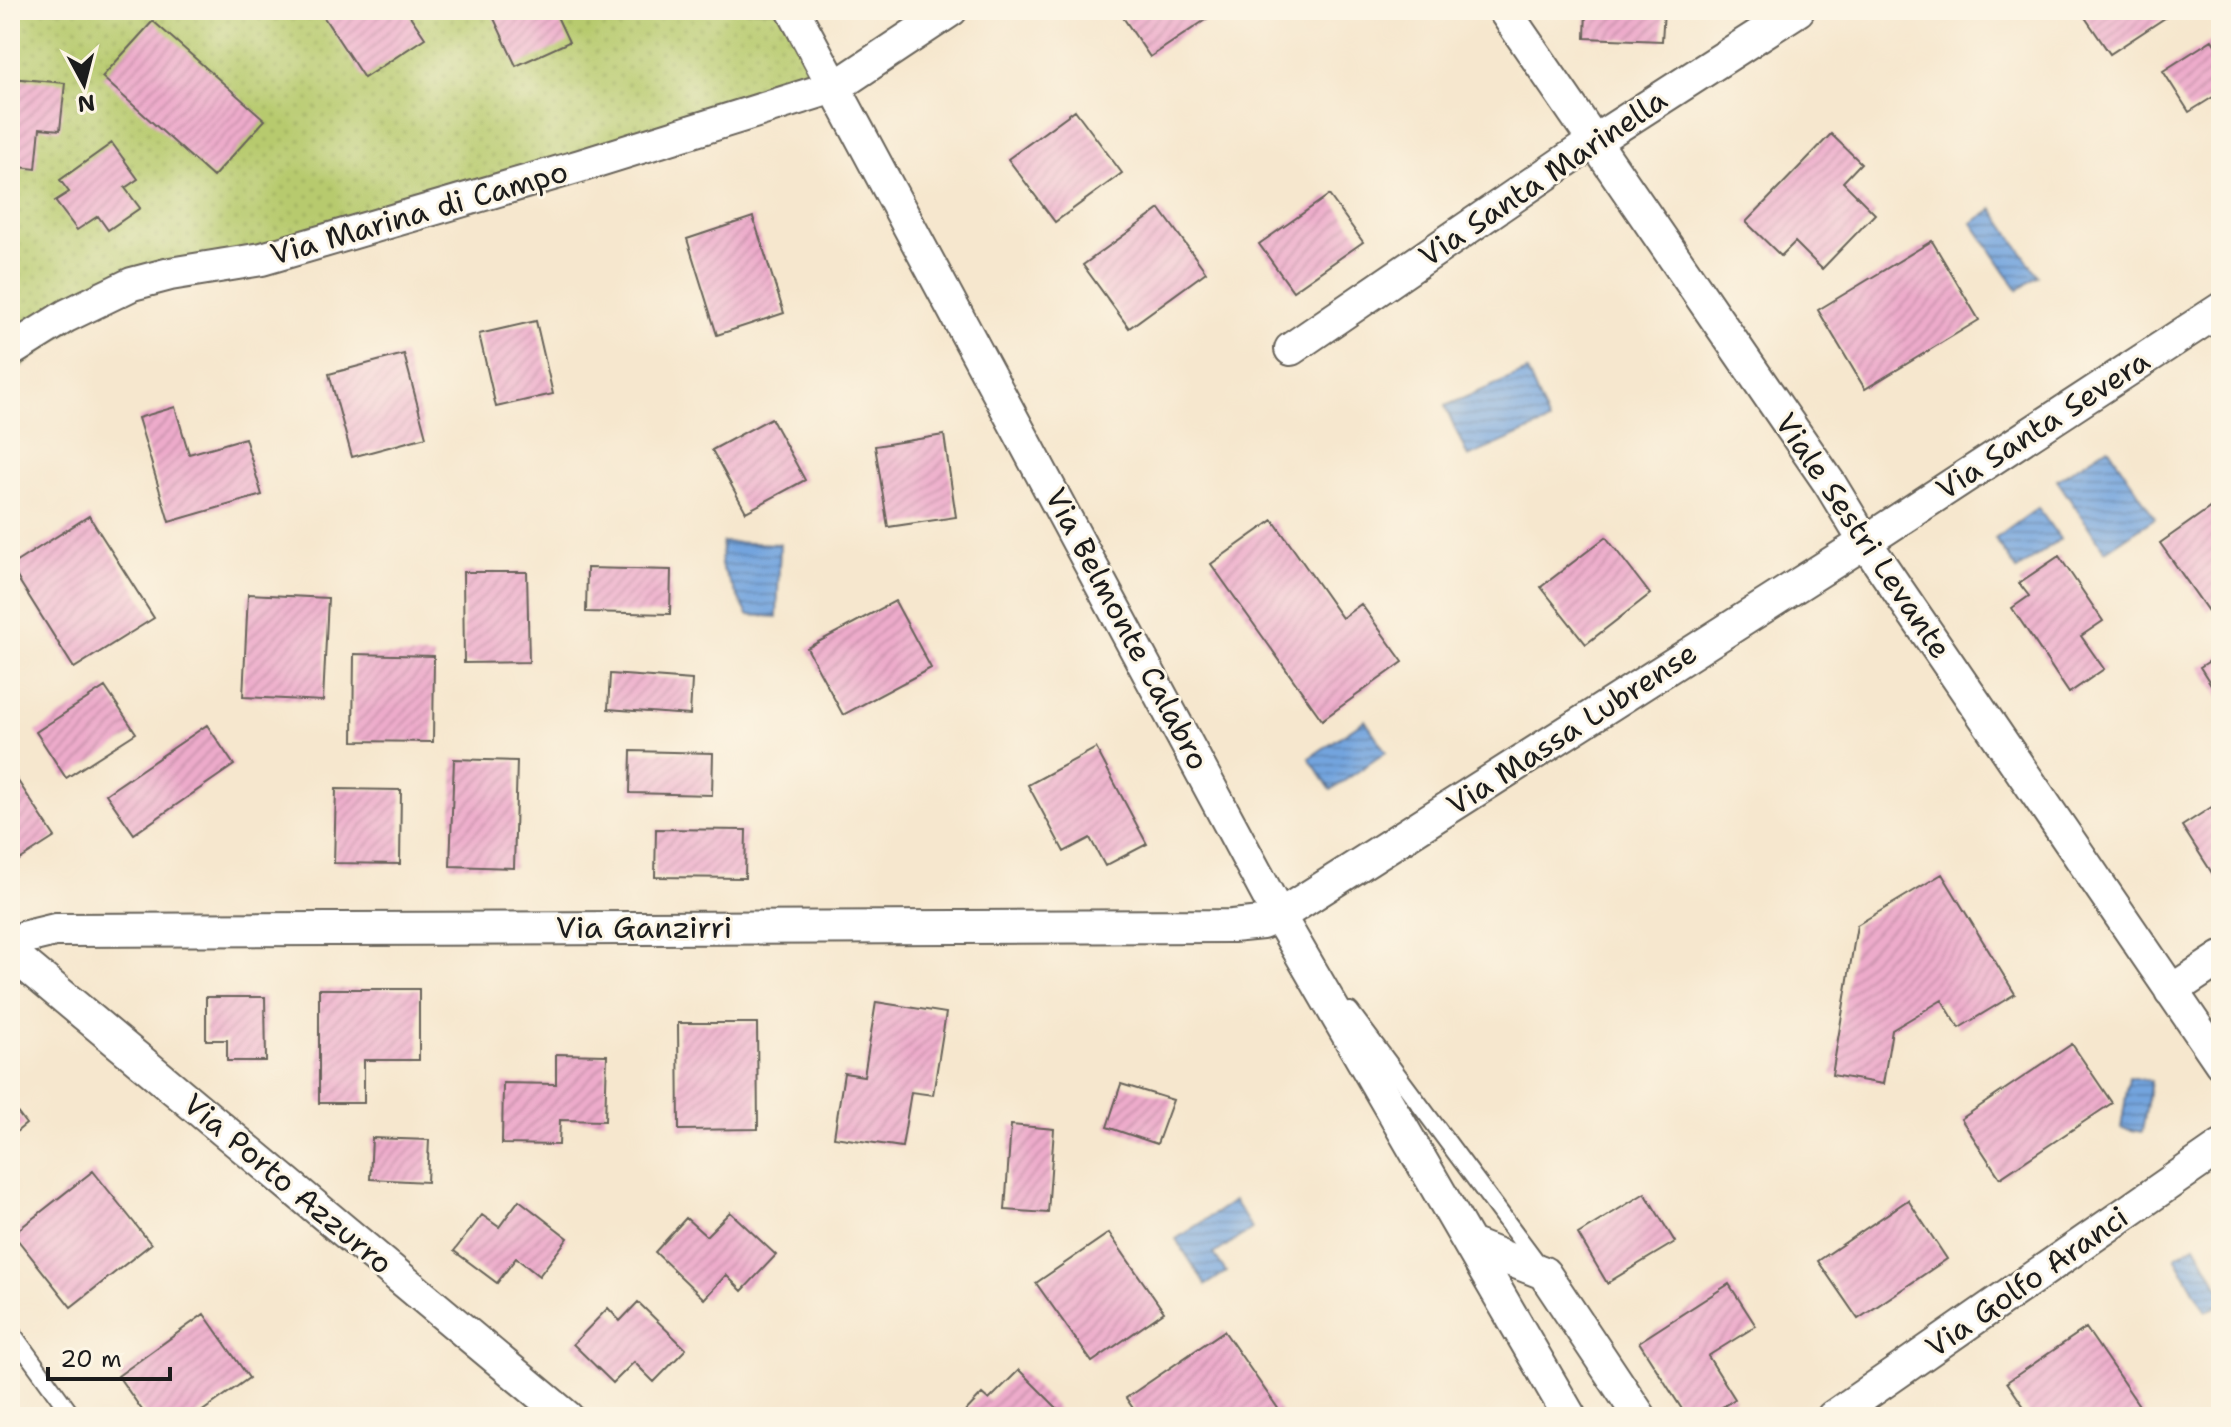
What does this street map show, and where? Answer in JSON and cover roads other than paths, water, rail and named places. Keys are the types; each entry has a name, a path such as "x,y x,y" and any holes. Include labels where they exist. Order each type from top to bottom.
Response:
{"street":[{"name":"Via Belmonte Calabro","path":"793,10 837,86 1279,916 1570,1417"},
{"name":"Via Marina di Campo","path":"10,351 77,310 132,284 262,259 580,166 837,86 951,10"},
{"name":"Viale Sestri Levante","path":"1504,10 1830,484 1865,542 2221,1063"},
{"name":"Via Santa Marinella","path":"1291,349 1593,142 1798,10"},
{"name":"Via Santa Severa","path":"1865,542 2221,309"},
{"name":"Via Massa Lubrense","path":"1279,916 1865,542"},
{"name":"Via Ganzirri","path":"10,949 26,937 55,930 1216,927 1252,925 1279,916"},
{"name":"Via Porto Azzurro","path":"10,949 558,1415"},
{"path":"2171,991 2221,958"},
{"name":"Via Golfo Aranci","path":"1833,1417 2221,1147"},
{"path":"1470,1244 1544,1273 1640,1417"}],"lane":[{"path":"1279,916 1544,1273"},
{"path":"10,1330 73,1417"}],"water":[{"path":"1993,209 2038,276 2018,290 1972,223"},
{"path":"1527,371 1549,422 1468,457 1445,406"},
{"path":"2108,447 2155,518 2105,551 2057,480"},
{"path":"2038,508 2060,539 2017,570 1995,539"},
{"path":"722,542 780,544 777,617 748,615 721,566"},
{"path":"1365,720 1386,752 1331,790 1309,758"},
{"path":"2129,1077 2151,1081 2142,1132 2121,1128"},
{"path":"1234,1201 1252,1229 1214,1254 1226,1272 1206,1285 1176,1239"},
{"path":"2195,1245 2221,1291 2221,1304 2206,1312 2175,1257"}]}
